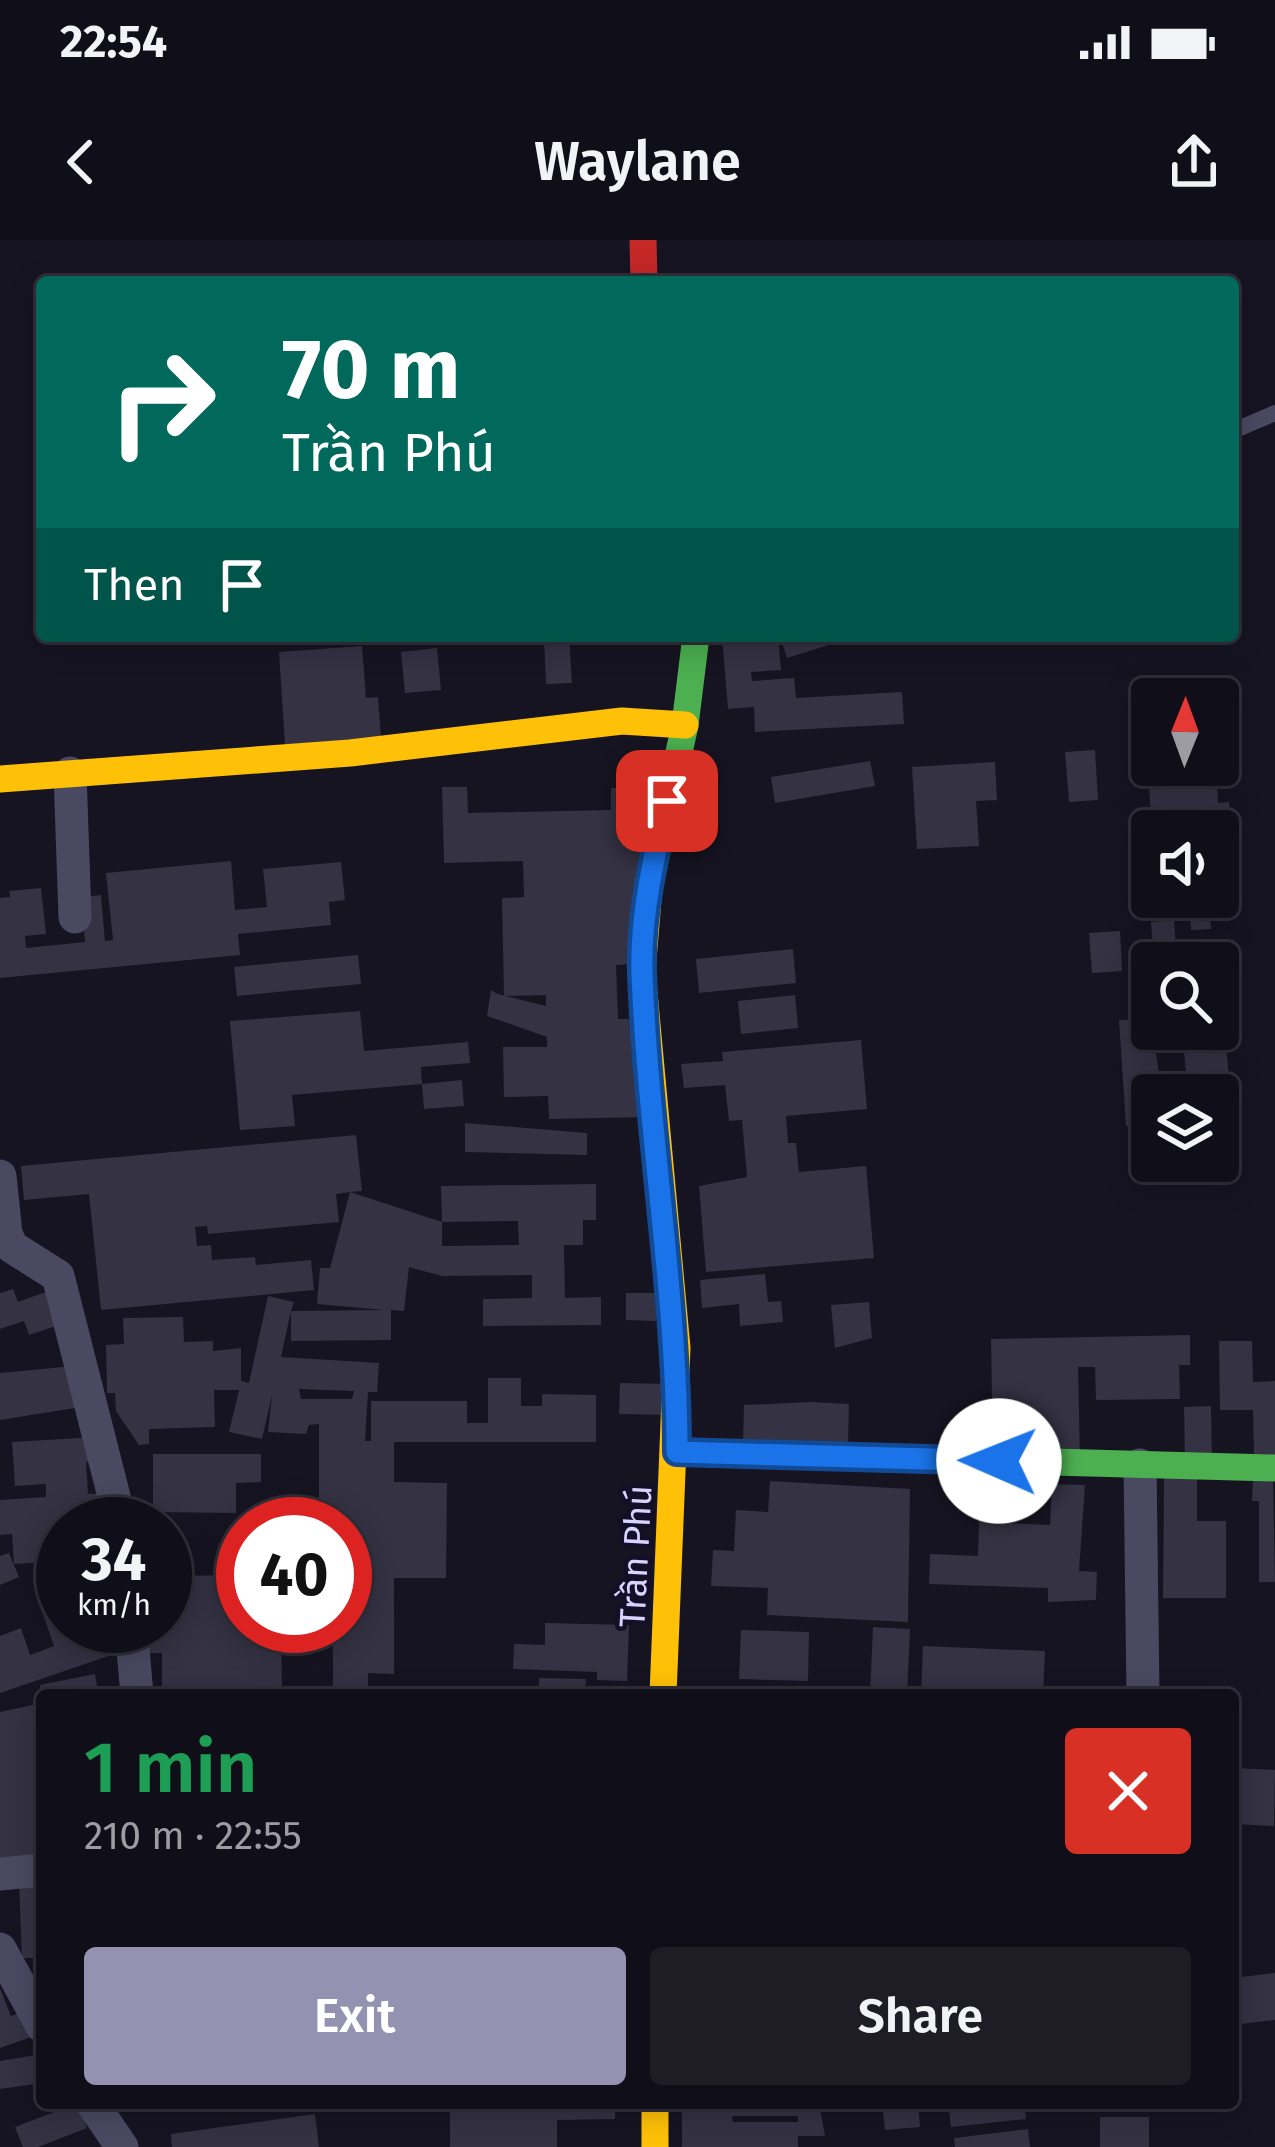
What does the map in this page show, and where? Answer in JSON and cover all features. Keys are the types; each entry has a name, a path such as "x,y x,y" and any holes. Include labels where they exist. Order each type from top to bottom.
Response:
{"street":[{"path":"644,240 644,276"},
{"name":"Trần Phú","path":"663,1689 677,1452 677,1348 642,971 650,877 685,725 695,642"},
{"path":"0,779 350,753 622,721 685,725"},
{"path":"70,773 75,917"},
{"path":"0,1176 12,1246 58,1276 114,1497"},
{"path":"677,1452 1275,1468"},
{"path":"1140,1465 1142,1689"},
{"path":"133,1653 136,1689"},
{"path":"0,1874 36,1871"},
{"path":"0,1949 36,2015"},
{"path":"96,2109 122,2147"},
{"path":"655,2109 655,2147"}],"lane":[{"path":"1239,428 1275,413"}],"building":[{"path":"544,642 569,642 572,683 546,684"},
{"path":"722,642 779,642 781,670 751,672 752,681 794,678 796,698 902,692 904,724 755,732 754,707 728,709"},
{"path":"782,642 838,642 787,658"},
{"path":"362,646 366,698 378,697 381,739 285,745 279,652"},
{"path":"437,648 441,690 405,693 401,652"},
{"path":"1095,750 1098,800 1069,802 1065,752"},
{"path":"870,761 875,786 775,803 771,777"},
{"path":"995,762 997,800 976,801 979,846 917,849 912,767"},
{"path":"1149,786 1217,786 1218,803 1229,802 1229,810 1151,810"},
{"path":"442,787 467,787 468,813 611,810 611,788 651,787 632,964 616,965 618,1019 641,1019 648,1117 549,1119 548,1096 504,1097 503,1047 547,1047 547,1037 487,1016 491,990 504,995 502,898 524,897 523,861 444,863","holes":["546,995 546,1006 506,996"]},
{"path":"231,861 235,910 267,907 263,869 341,862 345,900 329,902 331,925 238,934 240,955 0,978 0,898 10,897 9,891 41,888 46,934 25,936 26,948 85,942 81,897 101,895 105,941 113,940 106,873"},
{"path":"1190,918 1210,918 1211,929 1191,930"},
{"path":"1174,920 1176,942 1152,942 1151,922"},
{"path":"1120,931 1122,971 1092,973 1089,933"},
{"path":"793,949 796,983 699,993 696,959"},
{"path":"358,955 361,984 237,996 234,967"},
{"path":"795,995 798,1028 741,1034 738,1001"},
{"path":"360,1011 364,1051 468,1042 470,1063 421,1067 422,1084 292,1095 295,1126 240,1130 230,1021"},
{"path":"1119,1020 1131,1020 1131,1050 1155,1050 1159,1074 1131,1074 1131,1126 1126,1126"},
{"path":"861,1040 867,1109 786,1116 788,1143 796,1143 799,1172 866,1166 874,1258 706,1272 699,1186 747,1177 742,1120 729,1121 725,1085 684,1088 681,1064 723,1061 722,1052"},
{"path":"1184,1050 1226,1050 1229,1074 1186,1074"},
{"path":"462,1080 464,1106 424,1109 422,1084"},
{"path":"465,1123 587,1133 587,1155 465,1152"},
{"path":"356,1135 362,1191 336,1194 339,1222 208,1234 207,1226 195,1227 197,1246 211,1245 212,1260 255,1257 256,1265 311,1260 314,1290 101,1310 89,1194 24,1200 21,1166"},
{"path":"596,1184 596,1220 583,1220 583,1245 564,1245 565,1298 601,1297 601,1325 483,1326 483,1299 532,1298 532,1275 442,1276 409,1267 404,1311 391,1310 391,1340 291,1341 291,1311 384,1310 317,1304 320,1268 330,1268 350,1192 442,1222 441,1186","holes":["518,1221 519,1245 442,1246 442,1222"]},
{"path":"765,1274 768,1302 781,1301 783,1322 740,1326 739,1304 702,1308 700,1280"},
{"path":"13,1289 18,1302 54,1289 65,1323 29,1335 24,1321 0,1329 0,1293"},
{"path":"626,1293 656,1293 656,1321 626,1320"},
{"path":"268,1296 294,1302 281,1357 379,1363 377,1392 368,1392 365,1441 371,1441 371,1401 467,1401 467,1423 488,1423 488,1378 521,1378 521,1406 542,1406 542,1394 596,1395 596,1442 394,1442 394,1482 447,1483 446,1578 394,1578 394,1674 368,1673 368,1689 333,1689 333,1653 372,1653 372,1497 319,1497 319,1424 309,1425 306,1434 268,1432 272,1395 262,1439 229,1432 239,1390 214,1390 215,1427 149,1429 149,1444 139,1445 116,1411 115,1393 107,1393 106,1345 124,1344 123,1318 183,1317 184,1342 213,1341 213,1351 241,1348 241,1381 249,1383","holes":["299,1389 354,1391 352,1399 301,1399"]},
{"path":"869,1302 872,1338 835,1348 831,1305"},
{"path":"1190,1335 1190,1365 1179,1365 1180,1399 1096,1400 1095,1367 1078,1367 1080,1460 993,1456 991,1339"},
{"path":"1219,1341 1252,1341 1253,1382 1275,1381 1275,1455 1254,1455 1253,1410 1220,1410"},
{"path":"74,1366 81,1407 0,1420 0,1373"},
{"path":"620,1383 672,1384 671,1415 619,1414"},
{"path":"849,1404 848,1445 743,1443 744,1405"},
{"path":"1211,1406 1212,1464 1185,1464 1184,1407"},
{"path":"97,1437 99,1461 86,1462 88,1494 108,1493 108,1497 46,1497 46,1484 15,1486 12,1442"},
{"path":"153,1454 261,1454 261,1482 236,1483 236,1497 216,1497 216,1513 192,1512 192,1497 153,1497"},
{"path":"1164,1478 1197,1478 1197,1521 1226,1521 1226,1598 1163,1598"},
{"path":"1273,1479 1275,1582 1259,1582 1259,1501 1252,1501 1253,1480"},
{"path":"770,1481 910,1489 908,1622 767,1615 768,1588 711,1586 713,1550 734,1551 736,1510 768,1512"},
{"path":"980,1483 1007,1484 1006,1523 1050,1525 1052,1484 1085,1485 1079,1571 1097,1572 1096,1600 1048,1602 1048,1588 929,1584 930,1554 978,1556"},
{"path":"36,1498 36,1563 14,1564 12,1534 0,1535 0,1500"},
{"path":"9,1553 19,1577 0,1585 0,1556"},
{"path":"216,1575 216,1653 281,1653 282,1686 162,1688 162,1653 192,1653 192,1576"},
{"path":"545,1623 629,1625 627,1681 597,1680 597,1672 513,1669 514,1644 545,1645"},
{"path":"873,1627 910,1629 907,1689 870,1689"},
{"path":"21,1628 30,1655 117,1653 0,1693 0,1636"},
{"path":"741,1630 809,1632 808,1681 739,1679"},
{"path":"923,1646 1045,1651 1043,1689 921,1689"},
{"path":"95,1674 98,1689 41,1689 40,1685"},
{"path":"539,1678 586,1679 585,1689 539,1689"},
{"path":"36,1704 36,1855 0,1862 0,1712"},
{"path":"1239,1768 1275,1770 1274,1826 1239,1824"},
{"path":"36,1879 36,1958 22,1958 19,1880"},
{"path":"1275,1973 1275,2020 1239,2024 1239,1977"},
{"path":"0,1988 11,2016 25,2011 34,2036 0,2048"},
{"path":"36,2055 36,2084 0,2089 0,2061"},
{"path":"62,2109 80,2109 87,2128 38,2147 23,2147 15,2127"},
{"path":"450,2109 615,2109 615,2119 557,2120 557,2147 450,2147"},
{"path":"682,2109 820,2109 825,2136 798,2136 798,2147 682,2147","holes":["732,2116 798,2116 798,2122 733,2122"]},
{"path":"883,2109 918,2109 920,2127 885,2130"},
{"path":"949,2109 1025,2109 1026,2119 951,2127"},
{"path":"315,2114 319,2147 172,2147 171,2134"},
{"path":"1100,2117 1149,2117 1149,2147 1100,2147"},
{"path":"1028,2129 1030,2147 955,2147 954,2138"}],"traffic: fast":[{"path":"649,888 685,725 695,642"},
{"path":"677,1452 1275,1468"}],"traffic: slow":[{"path":"0,779 350,753 622,721 685,725"},
{"path":"649,888 642,971 677,1348 663,1689"},
{"path":"655,2109 655,2147"}],"traffic: jam":[{"path":"643,240 644,276"}],"route":[{"path":"667,801 650,877 642,971 677,1348 677,1452 999,1461"}]}
